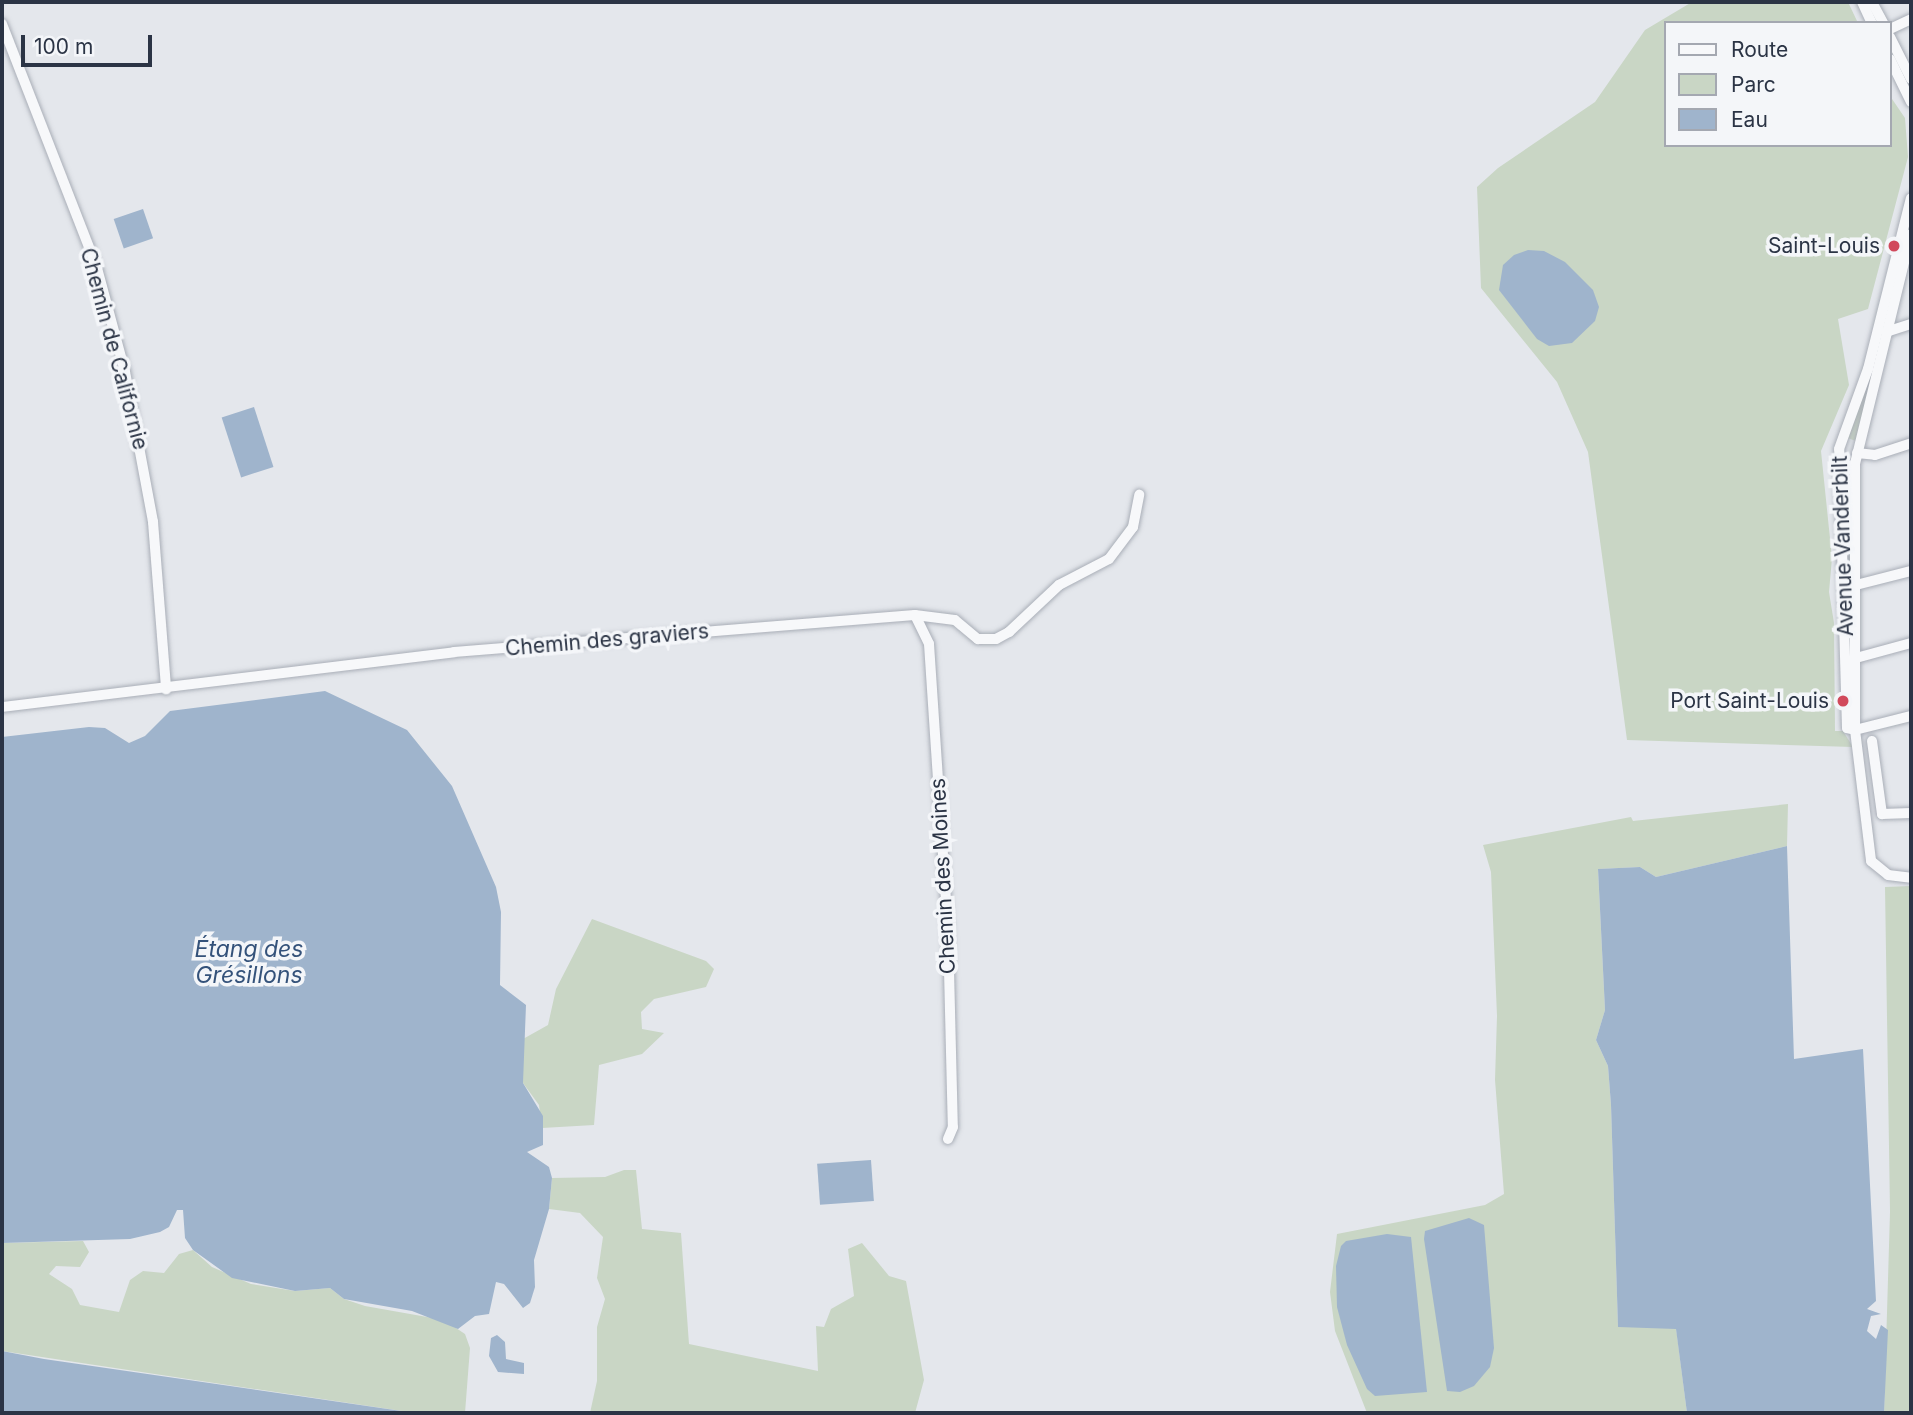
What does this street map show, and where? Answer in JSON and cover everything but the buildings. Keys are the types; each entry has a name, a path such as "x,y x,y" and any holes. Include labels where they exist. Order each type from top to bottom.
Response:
{"street":[{"path":"1862,2 1871,21"},
{"path":"1872,2 1882,21"},
{"path":"1892,28 1911,19"},
{"name":"Chemin de Californie","path":"2,24 97,268 125,372 153,522 166,689"},
{"path":"1892,41 1911,79"},
{"path":"1892,63 1911,102"},
{"name":"Avenue Vanderbilt","path":"1855,730 1847,728 1839,449 1868,369 1911,198"},
{"name":"Avenue Vanderbilt","path":"1911,234 1857,453 1855,730 1871,861 1888,875 1911,878"},
{"path":"1886,331 1911,324"},
{"path":"1857,453 1875,455 1911,443"},
{"name":"Chemin des graviers","path":"2,707 454,652 915,615 955,620 978,639 996,639 1009,632 1059,585 1109,558 1133,527 1139,495"},
{"path":"1856,585 1911,571"},
{"name":"Chemin des Moines","path":"915,615 929,644 948,929 953,1127 948,1139"},
{"path":"1856,658 1911,643"},
{"path":"1855,730 1911,716"},
{"path":"1872,741 1882,814 1911,813"},
{"path":"1863,781 1877,780"}],"green space":[{"path":"1692,2 1848,2 1857,21 1664,21 1664,147 1892,147 1892,99 1905,118 1908,157 1868,309 1838,319 1849,385 1821,451 1832,558 1829,592 1834,623 1835,731 1843,731 1853,747 1627,740 1588,452 1557,382 1481,288 1477,187 1498,168 1595,102 1645,30"},
{"path":"1878,354 1856,441 1845,437"},
{"path":"1842,466 1852,466 1853,571 1848,571"},
{"path":"1788,804 1787,846 1656,877 1640,867 1598,869 1605,1010 1596,1040 1608,1066 1611,1105 1618,1326 1676,1328 1687,1413 1367,1413 1335,1331 1330,1292 1337,1234 1485,1205 1504,1194 1495,1080 1497,1016 1491,872 1483,845 1631,817 1633,821"},
{"path":"1911,886 1911,1413 1884,1413 1890,1212 1885,887"},
{"path":"592,919 706,961 714,969 706,987 654,999 641,1012 642,1029 664,1033 642,1054 599,1065 594,1125 542,1128 539,1105 523,1083 523,1039 548,1025 556,989"},
{"path":"624,1170 636,1170 642,1229 681,1233 689,1344 818,1371 816,1326 824,1327 831,1309 854,1296 848,1249 862,1243 889,1276 906,1281 924,1380 915,1413 590,1413 597,1381 597,1327 605,1299 597,1278 603,1237 580,1213 549,1209 552,1178 605,1177"},
{"path":"83,1241 89,1252 80,1267 56,1266 49,1274 72,1289 80,1305 119,1312 130,1280 143,1271 164,1273 179,1254 193,1250 212,1267 251,1284 295,1291 330,1288 344,1299 365,1306 444,1320 465,1334 470,1348 465,1413 415,1413 2,1351 2,1243"}],"water":[{"path":"143,209 153,238 124,248 114,219"},
{"path":"1528,250 1544,251 1565,262 1593,290 1599,307 1595,321 1572,343 1549,346 1537,339 1499,290 1503,265 1514,255"},
{"path":"254,407 273,467 241,477 222,418"},
{"name":"Étang des Grésillons","path":"325,691 407,730 452,786 496,887 501,912 500,985 526,1005 523,1083 543,1116 543,1145 527,1152 549,1167 552,1178 549,1209 534,1260 535,1287 530,1303 523,1308 504,1284 496,1282 489,1314 475,1316 458,1329 412,1311 344,1299 330,1288 295,1291 232,1278 193,1250 185,1238 183,1210 177,1210 169,1227 160,1232 130,1239 2,1243 2,737 89,727 105,728 129,743 145,736 170,711"},
{"path":"1787,846 1794,1059 1863,1049 1876,1301 1867,1309 1881,1314 1871,1316 1867,1331 1876,1339 1881,1325 1888,1330 1884,1413 1687,1413 1676,1329 1618,1327 1611,1105 1608,1066 1596,1040 1605,1010 1598,869 1640,867 1656,877"},
{"path":"871,1160 874,1201 820,1205 817,1164"},
{"path":"1469,1218 1484,1225 1494,1348 1490,1367 1474,1386 1460,1392 1447,1391 1425,1231"},
{"path":"1387,1234 1411,1237 1427,1392 1375,1396 1367,1389 1347,1345 1337,1307 1336,1266 1341,1246 1346,1241"},
{"path":"497,1335 505,1342 506,1359 524,1363 524,1374 498,1372 489,1356 491,1338"},
{"path":"2,1351 44,1359 415,1413 2,1413"}],"place":[{"name":"Saint-Louis","path":"1894,246"},
{"name":"Port Saint-Louis","path":"1843,701"}]}
